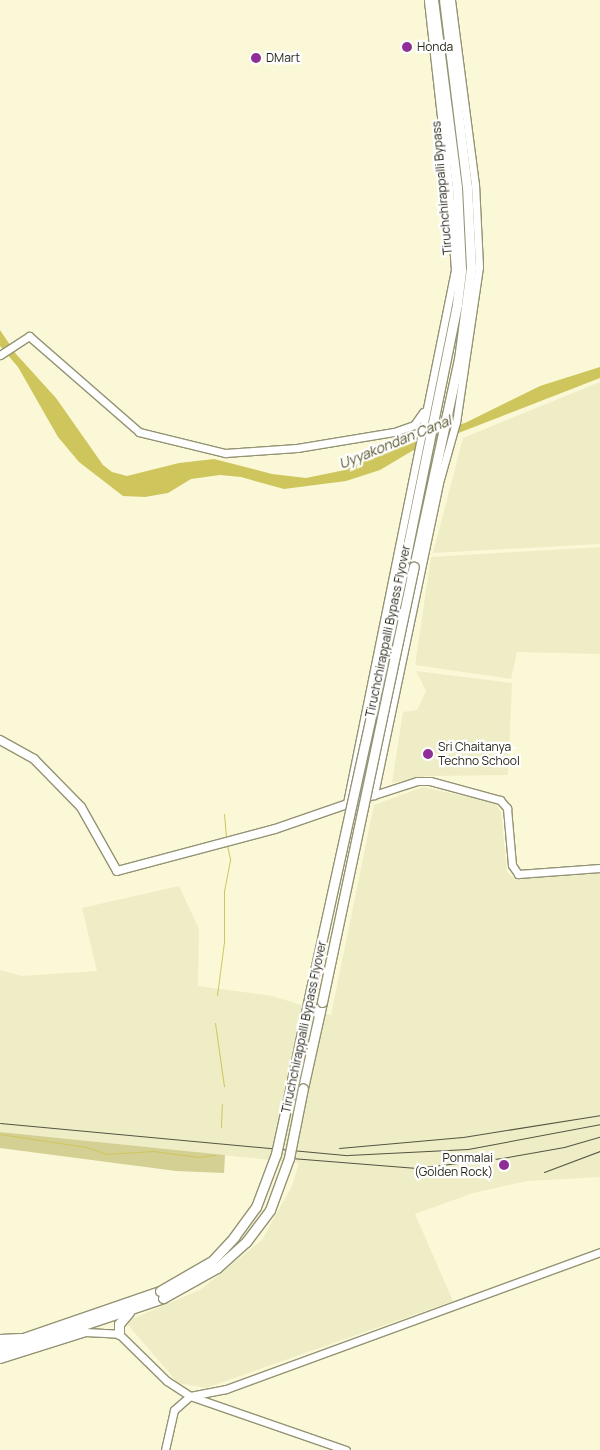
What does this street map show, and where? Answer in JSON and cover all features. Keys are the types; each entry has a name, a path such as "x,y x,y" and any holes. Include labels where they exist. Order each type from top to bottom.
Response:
{"highway":[{"name":"Tiruchchirappalli Bypass","path":"403,548 409,537 457,304 461,252 457,187 433,0"},
{"name":"Tiruchchirappalli Bypass","path":"419,541 444,427 468,301 471,232 444,0"},
{"name":"Tiruchchirappalli Bypass Flyover","path":"0,1346 162,1295 212,1261 234,1237 256,1207 276,1154 409,566 419,541"},
{"name":"Tiruchchirappalli Bypass Flyover","path":"0,1353 131,1310 217,1268 246,1242 270,1210 289,1158 409,566 403,548"},
{"path":"119,1334 119,1324 131,1310"}],"main road":[{"path":"0,740 34,759 81,807 117,871 275,829 374,795"}],"street":[{"path":"347,803 403,548 422,428 433,386 455,270 450,188 428,0"},
{"path":"451,0 480,232 476,293 456,422 439,483 374,795 417,781 430,780 500,800 507,808 512,865 518,874 600,868"},
{"path":"1,355 29,336 138,432 224,453 297,448 394,432 420,420 433,386"},
{"path":"166,1450 174,1410 190,1396 226,1390 600,1252"},
{"path":"0,1359 85,1332 119,1334 167,1381 190,1396 346,1450"},
{"path":"0,1338 26,1337"}],"shaded area":[{"path":"0,330 16,354 56,398 103,465 112,472 127,476 179,463 214,459 272,474 306,478 345,470 418,435 465,423 540,386 600,367 600,378 412,451 380,470 346,481 284,489 241,477 220,475 191,479 168,493 145,497 123,496 79,462 58,437 18,367 0,346"},
{"path":"600,382 600,544 433,553 463,438"},
{"path":"600,547 600,654 517,652 511,679 415,665 431,557"},
{"path":"416,671 512,683 508,775 427,776 392,783 403,712 417,710 426,691"},
{"path":"423,787 495,803 501,812 507,872 514,878 600,873 600,1177 527,1181 473,1193 415,1214 453,1301 206,1388 178,1383 128,1325 132,1319 200,1290 262,1240 292,1186 299,1163 0,1132 0,970 22,976 97,971 82,908 179,886 199,929 198,986 273,996 331,1015 374,805"},
{"path":"0,1132 225,1155 224,1173 176,1171 0,1148"}],"waterway":[{"path":"224,814 226,839"},
{"path":"217,995 224,942 224,891 230,859 227,845"},
{"path":"215,1023 224,1086"},
{"path":"221,1127 222,1104"},
{"path":"0,1134 86,1147 106,1154 153,1151 199,1157 215,1155"}],"railway":[{"path":"339,1148 463,1137 600,1115"},
{"path":"0,1123 348,1155 468,1149 600,1124"},
{"path":"291,1158 414,1168 502,1158 564,1147 600,1137"},
{"path":"544,1172 600,1151"}],"place":[{"name":"Honda","path":"407,47"},
{"name":"DMart","path":"256,58"},
{"name":"Sri Chaitanya Techno School","path":"428,754"},
{"name":"Ponmalai (Golden Rock)","path":"504,1165"}],"water label":[{"name":"Uyyakondan Canal","path":"395,442"}]}
